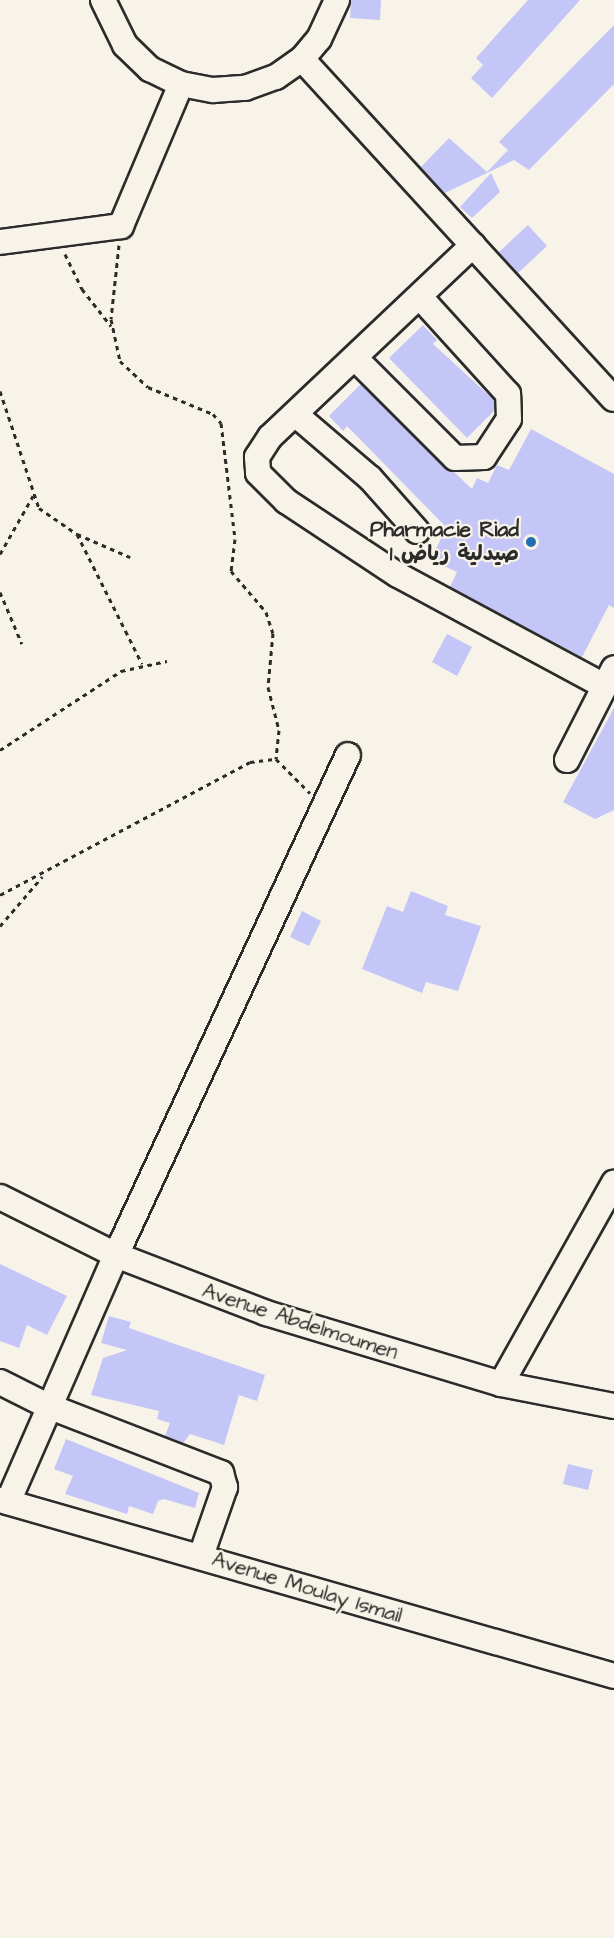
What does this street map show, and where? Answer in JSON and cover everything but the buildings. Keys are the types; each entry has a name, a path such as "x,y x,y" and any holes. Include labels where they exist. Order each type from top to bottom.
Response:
{"street":[{"path":"103,0 125,45 150,69 182,84 213,90 245,88 276,77 302,59 319,39 337,0"},
{"path":"302,59 614,399"},
{"path":"0,242 55,233 98,232 121,226 182,84"},
{"path":"473,245 270,437 256,461 263,480 286,501 398,574 609,677 567,760"},
{"path":"355,358 455,458 484,457 509,419 508,394 420,297"},
{"path":"295,414 370,478 417,531"},
{"path":"4,1501 348,755"},
{"path":"501,1384 614,1183"},
{"name":"Avenue Abdelmoumen","path":"0,1197 116,1255 266,1313 501,1384 614,1406"},
{"path":"0,1382 48,1406 224,1475 225,1487 201,1556"},
{"name":"Avenue Moulay Ismail","path":"4,1501 614,1676"}],"path":[{"path":"121,226 112,327 120,361 136,379 213,414 221,423 235,539 231,571 266,612 273,633 268,687 279,730 276,759"},
{"path":"55,233 81,289 112,327"},
{"path":"0,392 33,496 46,516 77,534 130,556"},
{"path":"0,554 33,496"},
{"path":"77,534 142,664"},
{"path":"0,591 22,644"},
{"path":"0,750 113,675 142,664 167,661"},
{"path":"276,759 324,807"},
{"path":"0,895 44,875 206,782 250,762 276,759"},
{"path":"0,926 44,875"}],"place":[{"name":"Pharmacie Riad 1 صيدلية رياض","path":"531,542"}]}
